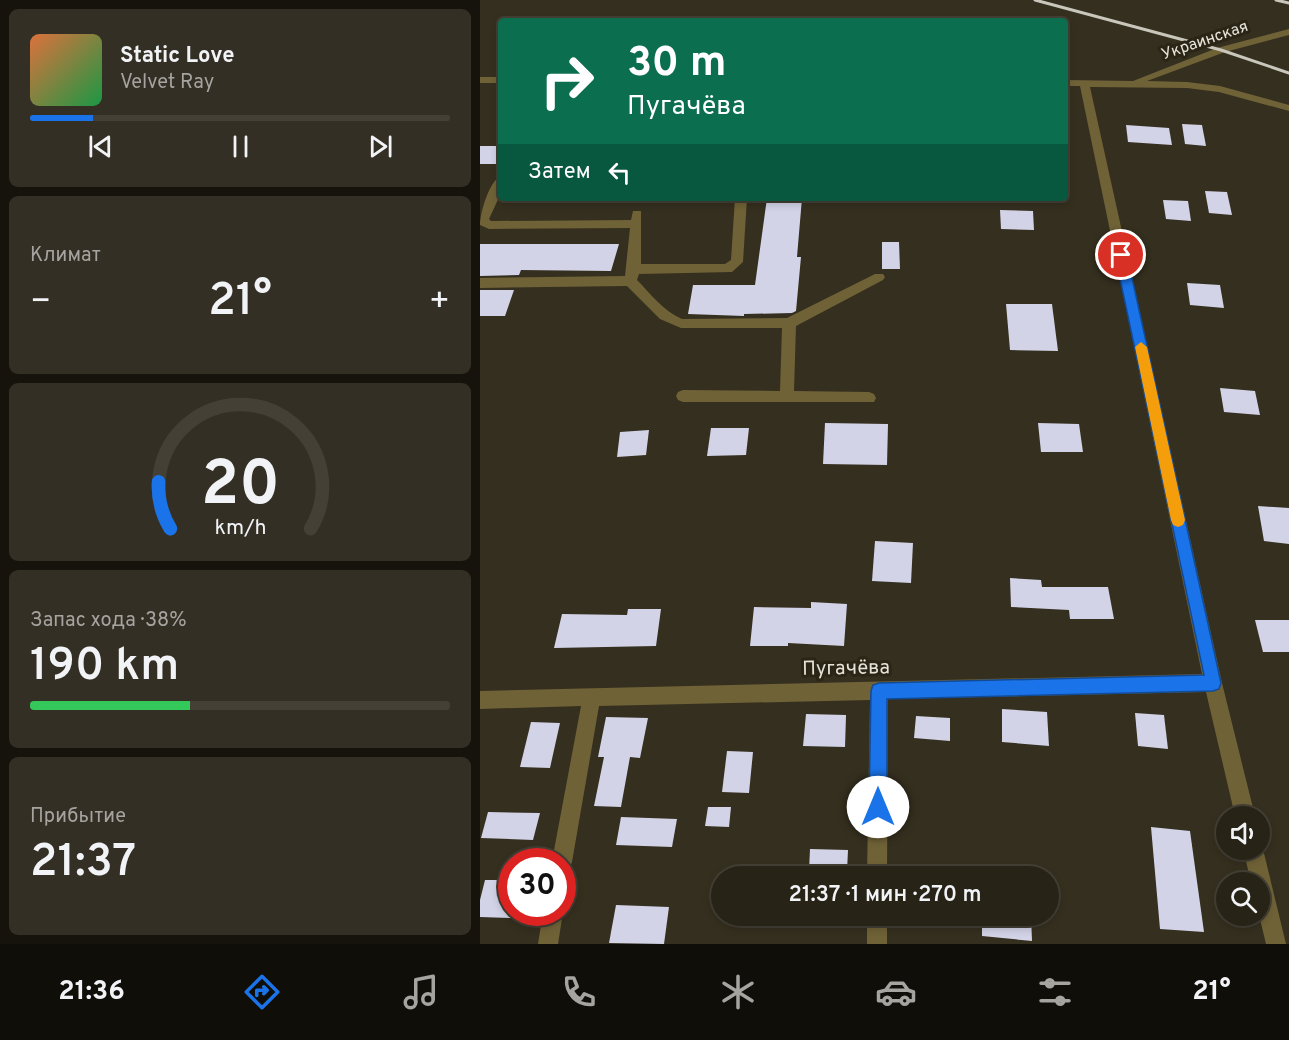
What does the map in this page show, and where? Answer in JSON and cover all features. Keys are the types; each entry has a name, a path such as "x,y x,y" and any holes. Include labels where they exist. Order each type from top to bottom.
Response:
{"street":[{"name":"Украинская","path":"1132,84 1221,50 1289,32"},
{"path":"480,80 498,80"},
{"path":"1068,82 1220,89 1289,108"},
{"path":"1084,83 1213,683 1243,806"},
{"path":"498,186 483,219 489,225 636,219 632,275 667,318 677,324 789,323 879,277"},
{"path":"480,283 728,269 737,262 741,201"},
{"path":"787,397 789,323"},
{"path":"683,396 869,398"},
{"name":"Пугачёва","path":"480,700 1213,683"},
{"path":"877,866 879,691"},
{"path":"565,848 592,697"},
{"path":"1256,860 1276,944"},
{"path":"548,944 551,926"},
{"path":"877,926 877,944"}],"building":[{"path":"1182,124 1202,125 1206,146 1185,144"},
{"path":"1126,125 1169,128 1172,145 1128,142"},
{"path":"480,146 498,146 498,164 480,164"},
{"path":"1205,191 1227,192 1232,215 1209,213"},
{"path":"1163,200 1188,201 1191,221 1166,219"},
{"path":"767,201 802,201 797,257 801,257 796,311 744,314 744,316 688,314 693,285 755,285"},
{"path":"1000,210 1033,211 1034,230 1001,229"},
{"path":"882,242 899,242 900,269 882,269"},
{"path":"480,244 619,244 611,271 521,270 519,275 480,276"},
{"path":"1187,283 1220,285 1224,308 1190,305"},
{"path":"480,290 514,290 505,316 480,316"},
{"path":"1006,304 1052,304 1058,351 1010,350"},
{"path":"1220,388 1255,391 1260,415 1224,412"},
{"path":"825,423 888,424 887,465 823,464"},
{"path":"1038,423 1079,424 1083,452 1041,452"},
{"path":"711,428 749,428 746,455 707,456"},
{"path":"649,430 646,455 617,457 620,432"},
{"path":"1258,506 1289,508 1289,544 1264,541"},
{"path":"875,541 913,543 911,583 872,581"},
{"path":"1010,578 1041,580 1042,587 1108,587 1114,619 1070,619 1069,610 1011,607"},
{"path":"811,602 847,604 844,646 788,643 788,646 750,646 754,607 811,608"},
{"path":"628,609 661,609 656,646 554,648 562,614 627,615"},
{"path":"1255,620 1289,620 1289,652 1263,652"},
{"path":"1002,709 1047,712 1049,746 1002,742"},
{"path":"1135,713 1164,715 1168,749 1138,746"},
{"path":"806,714 846,715 845,747 803,746"},
{"path":"916,716 950,718 950,741 914,738"},
{"path":"606,717 648,718 640,758 630,757 621,807 594,806 604,757 598,757"},
{"path":"531,722 560,723 550,768 520,767"},
{"path":"727,751 753,752 749,793 722,792"},
{"path":"708,807 731,807 729,827 705,826"},
{"path":"488,812 540,813 533,840 481,838"},
{"path":"621,817 677,819 672,847 616,845"},
{"path":"1151,827 1190,831 1204,932 1160,929"},
{"path":"810,849 848,850 847,866 809,866"},
{"path":"485,880 498,880 498,918 480,917 480,900"},
{"path":"616,905 669,907 664,944 609,943"},
{"path":"982,926 1031,926 1032,941 982,936"}],"railway":[{"path":"1035,0 1221,50 1289,73"},
{"path":"1276,0 1289,3"}],"slow traffic":[{"path":"1141,347 1178,520"}],"route":[{"path":"878,807 879,691 1213,683 1121,255"}]}
